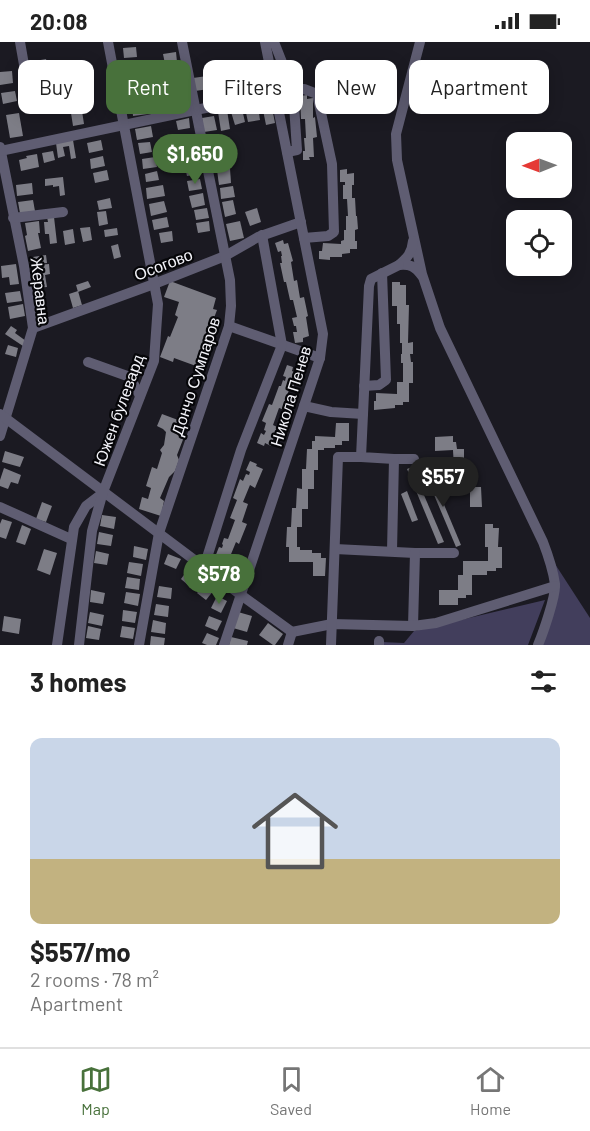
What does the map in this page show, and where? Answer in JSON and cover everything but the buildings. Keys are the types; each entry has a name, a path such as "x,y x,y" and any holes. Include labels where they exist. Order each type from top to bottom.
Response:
{"street":[{"path":"20,42 23,60"},
{"name":"Южен булевард","path":"79,645 92,531 103,492 154,360 158,304 108,42"},
{"name":"Дончо Сумпаров","path":"139,645 159,533 229,327 231,306 230,280 182,42"},
{"name":"Никола Пенев","path":"265,42 269,60"},
{"path":"274,42 281,60"},
{"path":"420,42 396,134 397,160 424,278 440,328 543,542 555,586 544,632 538,645"},
{"path":"303,89 317,94 332,164 334,232 328,237 304,238"},
{"path":"0,150 203,109"},
{"name":"Никола Пенев","path":"224,645 320,358 323,334 280,114"},
{"path":"287,152 297,150 295,114"},
{"name":"Жеравна","path":"0,150 24,266 33,327 3,416 0,436"},
{"path":"13,218 63,212"},
{"name":"Осогово","path":"33,327 154,284 225,256 262,236 301,222"},
{"path":"361,457 369,286 371,279 399,265 407,258 412,250 413,233"},
{"path":"204,567 242,450 282,345 262,236"},
{"path":"399,265 409,264 416,268 424,278"},
{"path":"364,386 379,385 386,380 382,273"},
{"path":"229,327 320,358"},
{"path":"88,362 130,377 140,396"},
{"path":"304,406 331,412 363,414"},
{"path":"3,416 292,632 332,624 413,626 436,623 555,586"},
{"path":"331,645 338,458 414,459"},
{"path":"392,551 394,459"},
{"path":"57,645 74,527 86,506 103,492"},
{"path":"0,507 71,539"},
{"path":"335,549 454,553"},
{"path":"413,626 415,553"},
{"path":"288,645 292,632"}],"shaded area":[{"path":"555,564 590,618 590,645 542,645"},
{"path":"545,600 528,645 381,645 381,642 404,643 414,631"}]}
